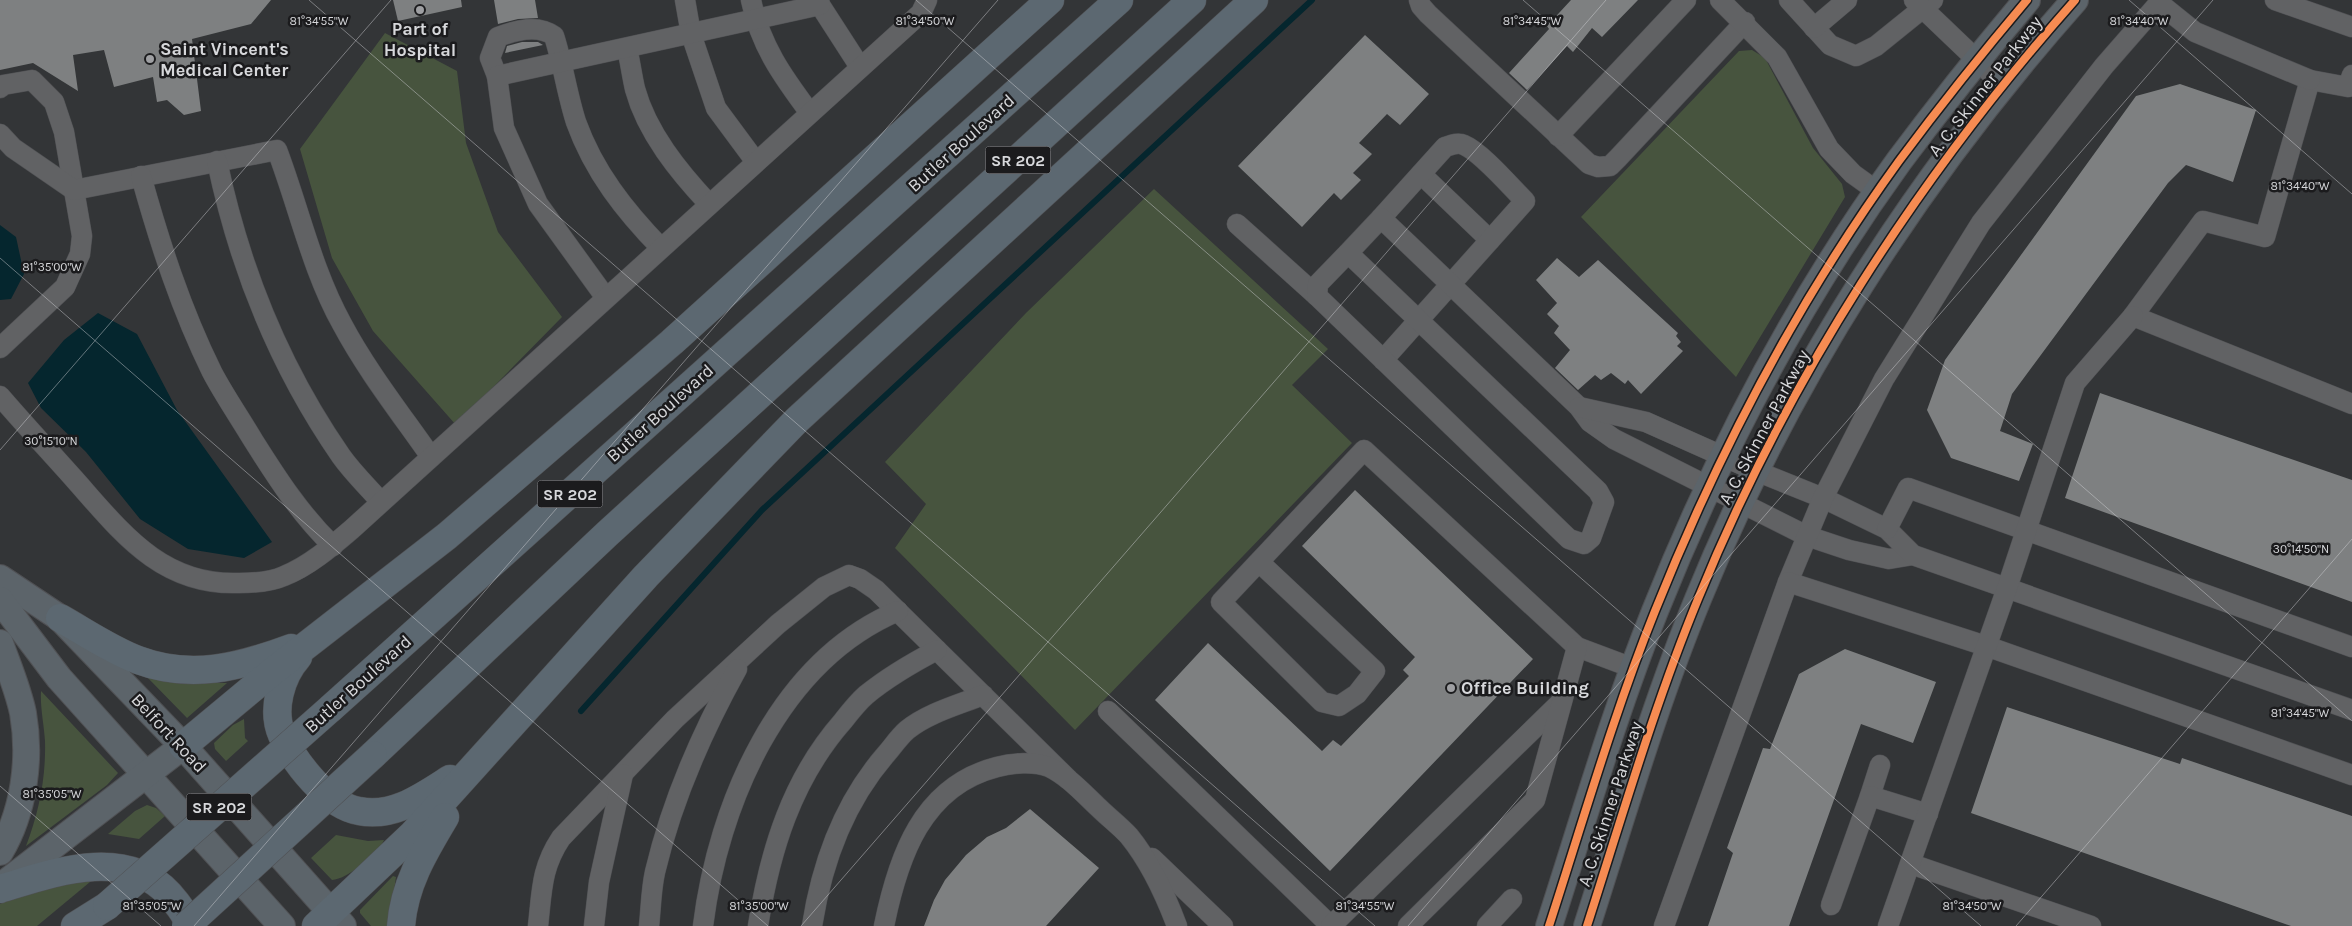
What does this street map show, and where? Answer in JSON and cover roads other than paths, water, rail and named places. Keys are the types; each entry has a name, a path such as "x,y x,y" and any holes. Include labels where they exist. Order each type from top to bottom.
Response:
{"highway":[{"path":"183,746 320,634 447,536 672,342 1050,0"},
{"name":"Butler Boulevard","path":"88,926 107,906 1119,0"},
{"name":"SR 202","path":"186,926 373,755 607,534 1192,0"},
{"path":"330,921 413,834 652,570 797,420 1254,0"},
{"path":"60,618 137,660 164,668 189,671 211,671 237,666 292,648 320,634"},
{"path":"320,634 296,659 284,679 278,714 282,735 309,777 322,791 340,804 358,812 378,812 414,802 478,761"},
{"path":"401,926 402,907 418,862 478,761"},
{"path":"0,888 58,871 100,866 120,868 141,874 161,886 176,903 190,926"},
{"path":"75,926 107,906"}],"main road":[{"name":"A. C. Skinner Parkway","path":"1549,926 1633,668 1680,551 1724,455 1816,287 1878,192 1976,62 2027,0"},
{"name":"A. C. Skinner Parkway","path":"1587,926 1671,669 1698,599 1756,471 1829,335 1867,274 1950,153 2003,85 2075,0"},
{"name":"Belfort Road","path":"0,578 60,618 183,746 330,921"},
{"path":"0,600 59,678 282,926"},
{"path":"0,643 23,713 26,742 25,772 19,806 11,831 0,852"},
{"path":"0,888 183,746"}],"lane":[{"path":"685,0 691,34 716,108 756,162"},
{"path":"0,396 120,530 145,553 179,574 213,582 249,583 283,577 333,546 921,13 928,0"},
{"path":"1419,0 1420,6 1428,14 1558,136 1589,164 1598,168 1610,166 1745,22"},
{"path":"1558,136 1686,0"},
{"path":"1720,0 1745,22 1777,57 1828,149 1853,174 1878,192"},
{"path":"1789,0 1830,45 1856,56 1876,46 1923,3 1976,62 2003,85"},
{"path":"1814,28 1848,0"},
{"path":"2275,0 2352,27"},
{"path":"1664,926 1788,582 1823,498 1884,379 1982,223 2104,66 2159,1 2195,32 2310,80 2348,87 2352,75"},
{"path":"497,76 691,34 753,10 820,3 860,67"},
{"path":"753,10 777,71 810,113"},
{"path":"606,298 538,204 504,128 497,76 490,58 498,37 515,30 545,29 554,36 576,121 598,171 630,216 661,248"},
{"path":"627,48 636,90 650,123 671,159 709,204"},
{"path":"0,88 3,85 32,80 54,102 64,132 82,236 80,254 73,275 66,288 0,348"},
{"path":"1888,926 1911,864 2075,383 2133,316 2203,221 2265,237 2310,80"},
{"path":"0,134 13,148 74,190 277,150 291,186 308,244 342,324 386,393 431,457"},
{"path":"1317,296 1318,284 1445,147 1463,144 1525,201 1383,360"},
{"path":"218,161 226,204 240,254 270,330 299,385 342,457 381,502"},
{"path":"1421,174 1490,240"},
{"path":"141,176 159,240 182,307 213,374 282,487 314,527 333,546"},
{"path":"1380,218 1579,407 1590,422 1614,439 1807,536 1849,550 1889,559 1913,555"},
{"path":"1237,224 1317,296 1569,539 1584,544 1591,538 1604,502 1598,491 1348,252"},
{"path":"2133,316 2352,404"},
{"path":"1579,407 1646,422 1724,455 1756,471 1823,498 1887,529 1913,555 2352,710"},
{"path":"1259,562 1376,672 1357,694 1339,706 1322,702 1221,602 1364,450 1577,647 1633,668"},
{"path":"1887,529 1908,488 2352,647"},
{"path":"538,926 544,872 550,855 561,838 675,719 778,624 824,587 850,575 860,578 876,590 1068,779 1223,926"},
{"path":"1788,582 1986,646 2352,775"},
{"path":"703,926 706,903 730,809 760,742 788,701 821,663 870,625 898,611"},
{"path":"1408,926 1535,800 1577,647"},
{"path":"758,926 773,851 804,774 823,744 865,696 905,667 937,650"},
{"path":"649,926 655,874 675,801 707,723 745,655"},
{"path":"812,926 816,900 827,859 852,800 865,778 906,731 928,717 983,695"},
{"path":"1108,711 1331,926 1562,700"},
{"path":"884,926 900,866 914,834 928,811 957,782 976,772 1002,765 1028,763 1048,767 1068,779"},
{"path":"1831,904 1880,765"},
{"path":"594,926 599,882 623,774"},
{"path":"1870,796 1928,814"},
{"path":"1129,836 1156,877 1177,926"},
{"path":"1911,864 2091,926"},
{"path":"1487,926 1512,899"}],"water":[{"path":"0,225 16,237 24,274 11,299 0,300"},
{"path":"98,313 137,334 177,410 272,542 244,558 188,549 140,519 86,452 41,408 28,383 64,340"}],"waterway":[{"path":"581,711 762,510 1312,0"}],"place":[{"name":"Part of Hospital","path":"420,10"},
{"name":"Saint Vincent's Medical Center","path":"150,59"},
{"name":"Office Building","path":"1451,688"}]}
